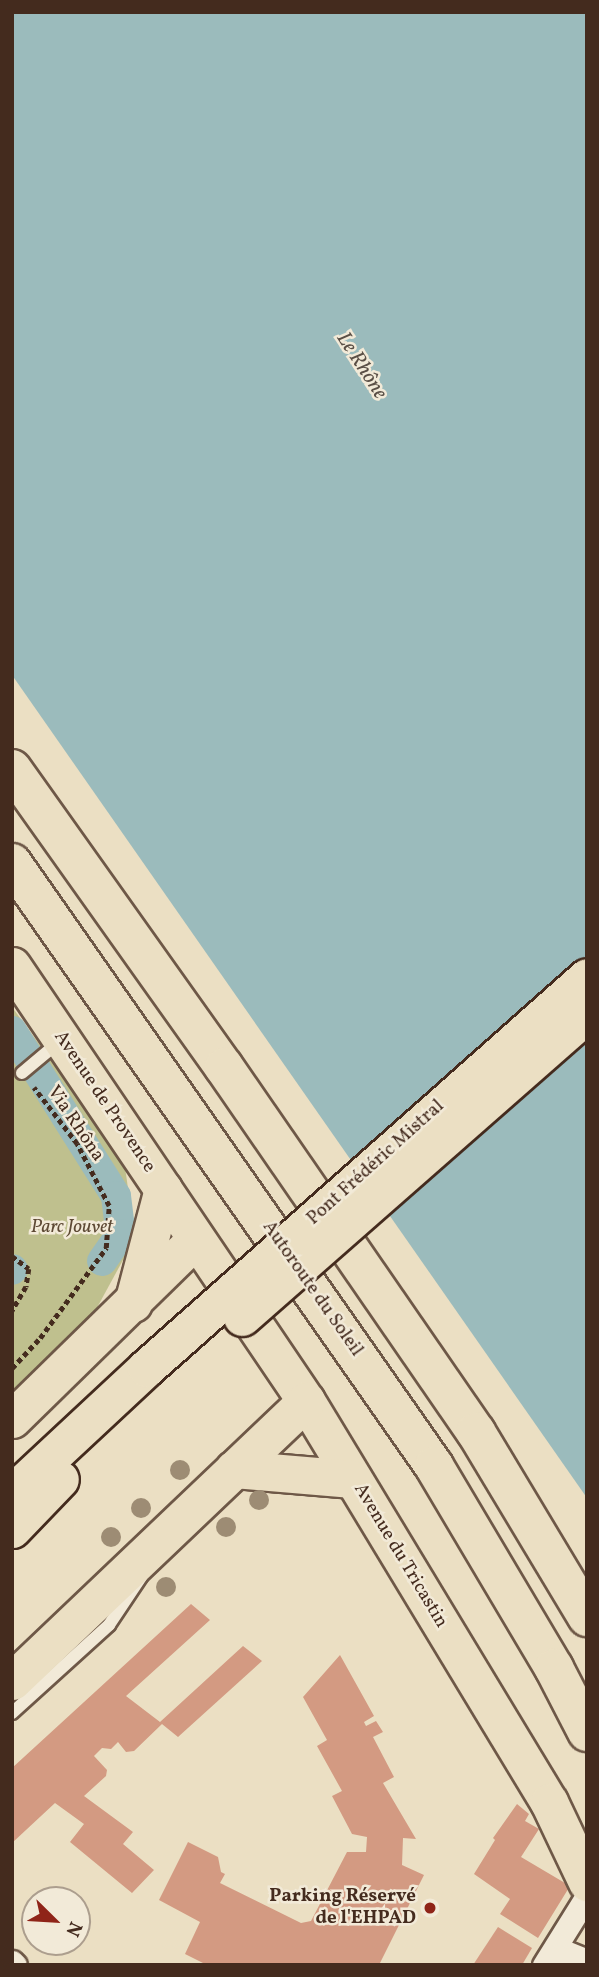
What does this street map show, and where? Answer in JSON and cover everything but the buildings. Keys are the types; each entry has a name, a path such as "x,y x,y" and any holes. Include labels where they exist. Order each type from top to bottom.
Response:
{"highway":[{"path":"12,769 225,1067 468,1420 587,1617"},
{"name":"Autoroute du Soleil","path":"12,863 434,1466 554,1668 587,1732"}],"main road":[{"name":"Avenue de Provence","path":"12,966 196,1239"},
{"name":"Pont Frédéric Mistral","path":"12,1493 146,1368 587,977"},
{"name":"Pont Frédéric Mistral","path":"12,1529 58,1480 160,1388 587,1014"},
{"path":"133,1303 163,1189"},
{"path":"12,1419 196,1239"},
{"name":"Avenue du Tricastin","path":"196,1239 306,1401 549,1802 587,1882"},
{"path":"12,1681 306,1401"},
{"path":"234,1469 353,1479"}],"street":[{"path":"548,1959 587,1896"},
{"path":"548,1959 565,1952 587,1961"}],"lane":[{"path":"22,1073 62,1040"},
{"path":"12,1713 109,1625 136,1586 159,1541"}],"path":[{"name":"Via Rhôna","path":"12,1368 40,1338 106,1248 108,1206 77,1144 22,1073"},
{"path":"12,1256 29,1269 26,1287 12,1311"}],"green space":[{"name":"Parc Jouvet","path":"12,1007 124,1160 135,1238 93,1315 12,1397"}],"water":[{"name":"Le Rhône","path":"12,12 587,12 587,1498 12,675"}],"waterway":[{"path":"12,1031 116,1196 121,1234 102,1261"}],"place":[{"name":"Parking Réservé de l'EHPAD","path":"430,1908"}]}
